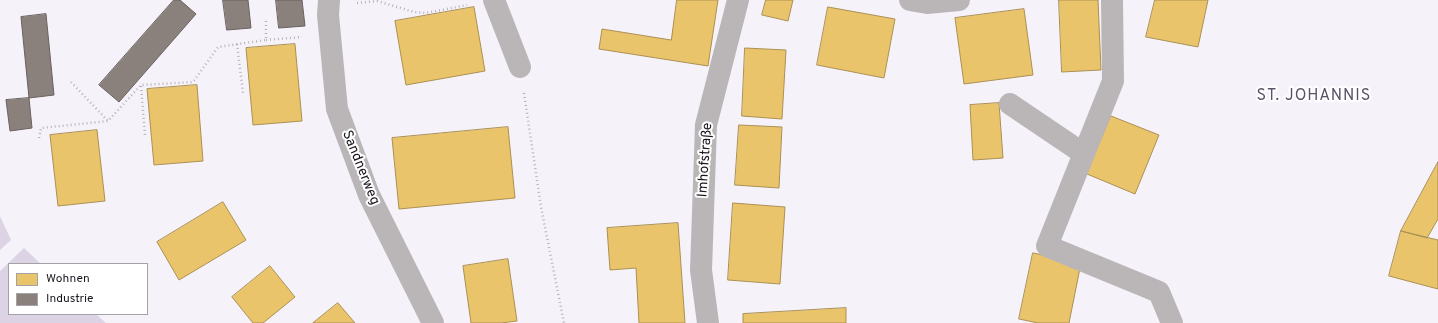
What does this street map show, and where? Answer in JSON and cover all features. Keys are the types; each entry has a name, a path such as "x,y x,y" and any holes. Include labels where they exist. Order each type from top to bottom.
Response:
{"street":[{"path":"494,0 520,67"},
{"name":"Imhofstraße","path":"708,323 701,270 706,125 738,0"},
{"path":"910,0 927,3 959,0"},
{"path":"1112,0 1113,81 1047,246 1159,292 1172,323"},
{"name":"Sandnerweg","path":"328,1 337,109 369,196 434,323"},
{"path":"1010,104 1084,154"}],"path":[{"path":"328,1 356,3 377,0 414,12 426,13 471,4"},
{"path":"266,20 266,40"},
{"path":"39,138 41,128 108,121 141,85 193,82 218,47 266,40 330,35"},
{"path":"237,44 243,93"},
{"path":"520,67 541,207 564,323"},
{"path":"71,82 108,121"},
{"path":"141,85 145,134"}],"shaded area":[{"path":"0,216 11,240 0,250"},
{"path":"24,248 40,263 8,263"},
{"path":"8,263 8,315 97,315 106,323 0,323 0,271"}],"building: Wohnen":[{"path":"677,0 718,0 708,66 599,49 602,29 671,40"},
{"path":"766,0 793,0 788,21 762,15"},
{"path":"1059,0 1098,0 1101,70 1062,72"},
{"path":"1155,0 1208,0 1198,47 1146,37"},
{"path":"474,7 485,71 406,85 395,21"},
{"path":"828,7 895,19 884,78 817,65"},
{"path":"1024,9 1033,75 964,84 955,18"},
{"path":"295,44 302,121 253,125 246,48"},
{"path":"745,48 786,50 782,119 742,116"},
{"path":"197,85 203,161 154,165 147,89"},
{"path":"999,103 1003,158 973,160 970,105"},
{"path":"1111,116 1159,135 1135,194 1087,174"},
{"path":"739,125 782,127 779,188 735,185"},
{"path":"508,127 515,198 399,209 392,138"},
{"path":"97,130 105,201 58,206 50,135"},
{"path":"1438,162 1438,219 1427,238 1401,231"},
{"path":"223,202 246,240 179,280 157,242"},
{"path":"733,203 785,207 780,284 728,280"},
{"path":"678,223 685,323 639,323 636,268 610,270 607,228"},
{"path":"1401,231 1438,240 1438,289 1389,276"},
{"path":"1033,253 1081,263 1069,323 1038,323 1019,319"},
{"path":"508,259 517,321 501,323 471,323 463,266"},
{"path":"270,266 295,297 263,323 253,323 232,297"},
{"path":"338,303 355,323 313,323"},
{"path":"846,308 846,323 743,323 743,314"}],"building: Industrie":[{"path":"174,0 180,0 196,14 119,102 99,85"},
{"path":"223,0 248,0 251,28 227,30"},
{"path":"276,0 302,0 305,26 279,28"},
{"path":"46,14 54,95 29,98 21,17"},
{"path":"29,98 32,128 10,131 6,100"}],"district":[{"name":"ST. JOHANNIS","path":"1314,97"}]}
